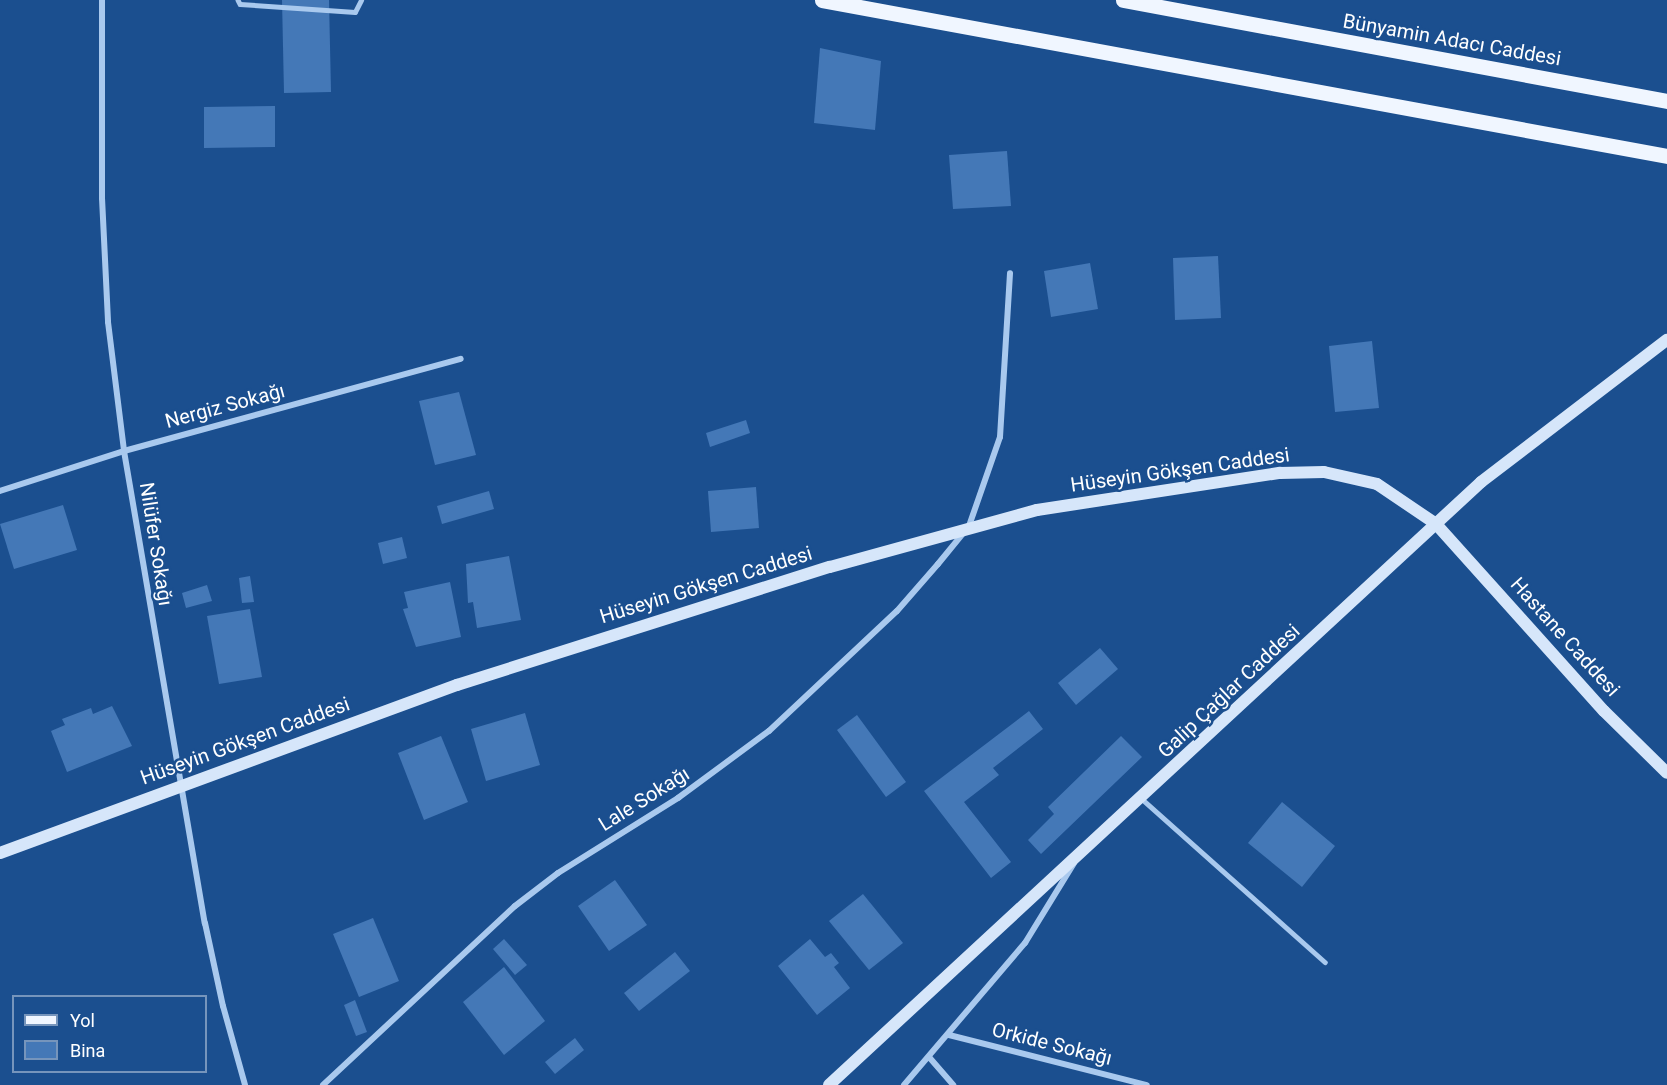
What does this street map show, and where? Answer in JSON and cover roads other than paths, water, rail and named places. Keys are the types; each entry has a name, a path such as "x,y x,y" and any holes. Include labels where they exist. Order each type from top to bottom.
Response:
{"main road":[{"path":"822,0 1667,156"},
{"name":"Bünyamin Adacı Caddesi","path":"1123,0 1667,101"}],"street":[{"name":"Nilüfer Sokağı","path":"102,0 102,198 108,311 124,451 180,785 223,1006 245,1085"},
{"path":"969,526 1000,437 1010,273"},
{"name":"Galip Çağlar Caddesi","path":"829,1085 1075,861 1436,524 1506,462 1667,340"},
{"name":"Nergiz Sokağı","path":"0,490 124,451 461,359"},
{"name":"Hüseyin Gökşen Caddesi","path":"0,853 180,785 509,667 969,526 1037,510 1190,485 1324,472 1377,484 1436,524"},
{"name":"Hastane Caddesi","path":"1436,524 1604,711 1667,773"},
{"name":"Lale Sokağı","path":"324,1085 515,906 558,873 678,798 770,731 897,611 969,526"},
{"path":"903,1085 949,1035 1025,943 1075,861"},
{"name":"Orkide Sokağı","path":"949,1035 1147,1085"},
{"path":"929,1057 953,1085"}],"lane":[{"path":"238,0 240,4 355,12 361,0"},
{"path":"1142,799 1326,962"}]}
